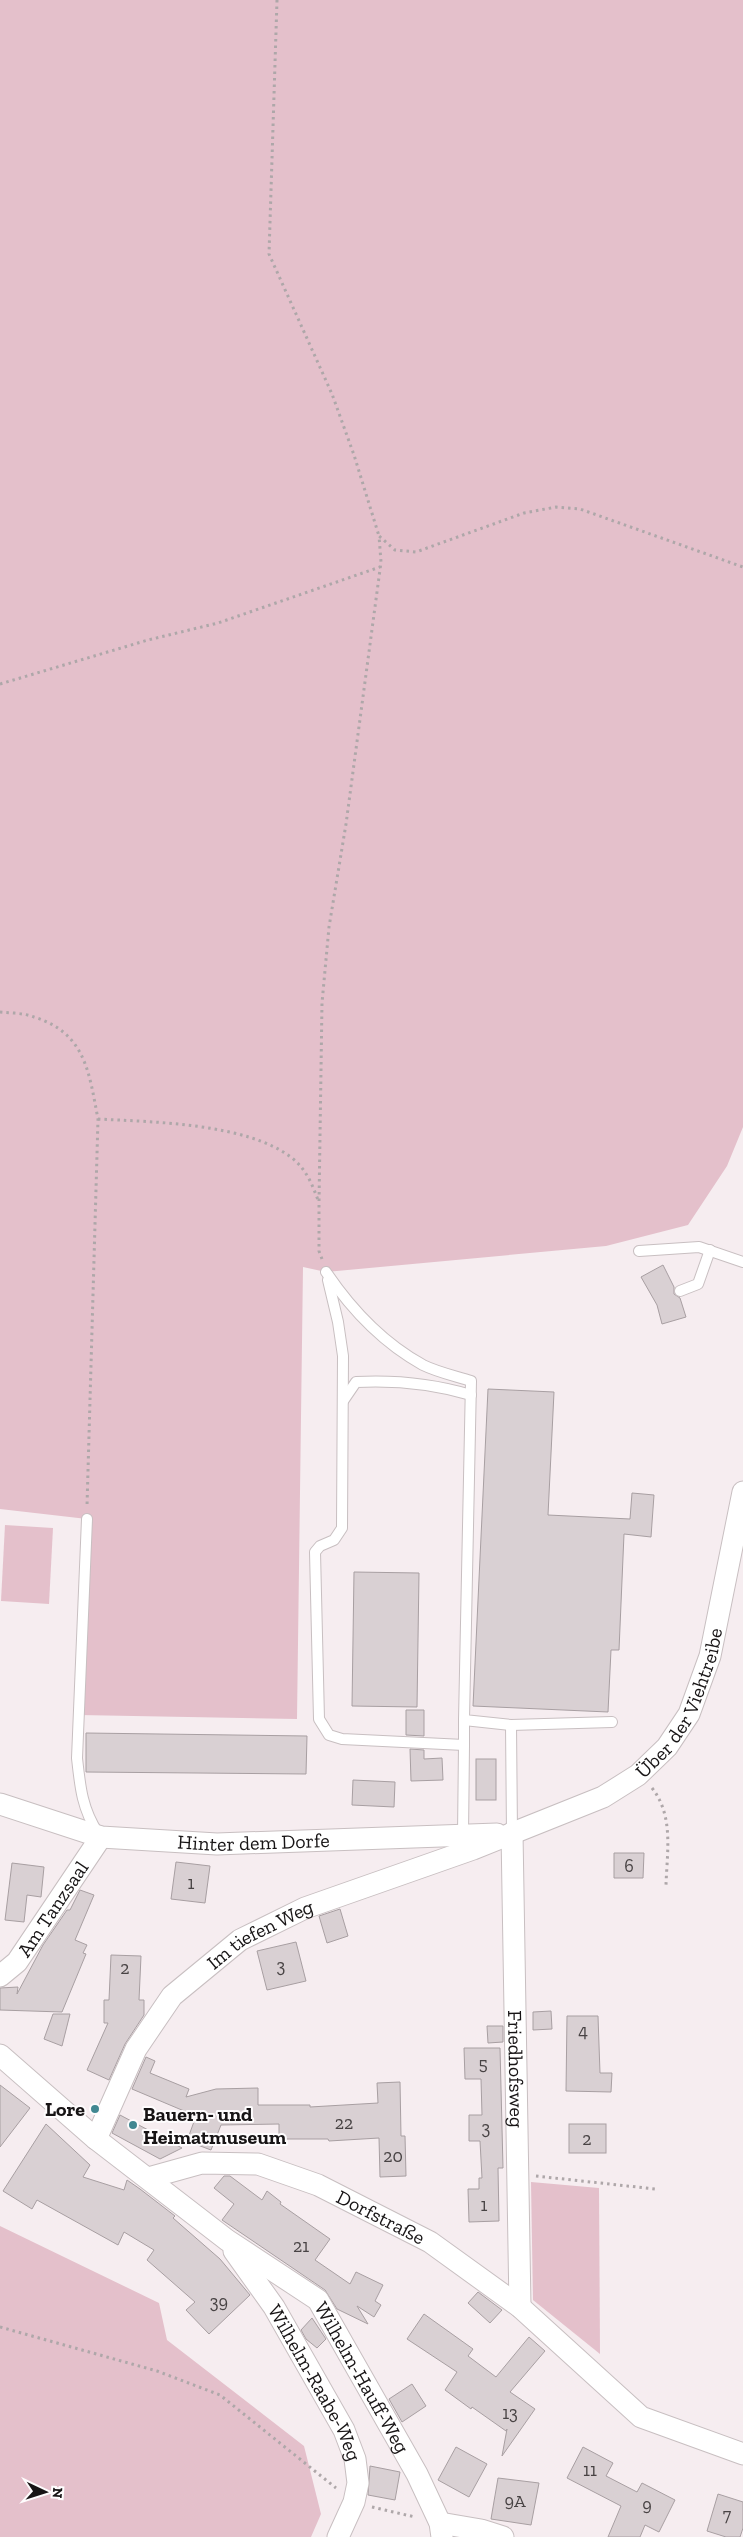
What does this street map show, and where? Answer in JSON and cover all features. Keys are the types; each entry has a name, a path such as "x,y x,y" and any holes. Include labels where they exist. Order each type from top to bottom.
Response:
{"street":[{"name":"Über der Viehtreibe","path":"512,1833 604,1797 638,1775 667,1748 692,1706 710,1656 743,1492"},
{"name":"Hinter dem Dorfe","path":"0,1804 101,1837 217,1844 512,1833"},
{"name":"Im tiefen Weg","path":"96,2139 136,2049 172,1996 240,1940 305,1908 512,1833"},
{"name":"Friedhofsweg","path":"512,1833 520,2306"},
{"name":"Am Tanzsaal","path":"0,1976 17,1962 101,1837"},
{"path":"0,2055 96,2139 148,2178"},
{"name":"Dorfstraße","path":"148,2178 202,2162 258,2164 318,2185 430,2242 520,2306 641,2417 743,2454"},
{"name":"Wilhelm-Hauff-Weg","path":"148,2178 227,2240 318,2300 417,2474 441,2530"},
{"name":"Wilhelm-Raabe-Weg","path":"227,2240 274,2307 344,2430 355,2459 358,2483 354,2502 338,2537"},
{"path":"441,2530 481,2530 503,2537"}],"lane":[{"path":"639,1251 699,1247 743,1262"},
{"path":"680,1291 698,1284 710,1250"},
{"path":"326,1272 345,1301 381,1336 424,1365 471,1381 463,1835"},
{"path":"326,1272 338,1322 343,1356 342,1528 334,1540 320,1546 315,1552 319,1719 329,1735 342,1739 464,1745"},
{"path":"343,1401 356,1382 383,1381 454,1390 471,1395"},
{"path":"87,1519 77,1758 80,1795 88,1818 101,1837"},
{"path":"464,1720 511,1724 612,1722"},
{"path":"511,1724 512,1833"}],"path":[{"path":"277,0 269,254 332,394 354,454 379,536 380,567 346,824 329,927 322,1003 319,1251 326,1272"},
{"path":"379,536 395,550 416,552 524,513 556,507 580,508 743,567"},
{"path":"0,684 148,640 218,623 380,567"},
{"path":"0,1012 34,1017 70,1035 88,1064 98,1119 87,1519"},
{"path":"98,1119 178,1123 267,1142 293,1158 309,1176 319,1202"},
{"path":"638,1775 651,1786 664,1806 667,1821 666,1885"},
{"path":"518,2175 655,2188"},
{"path":"0,2327 157,2371 220,2395 354,2502 441,2530"}],"shaded area":[{"path":"0,0 743,0 743,1127 727,1166 688,1225 606,1246 326,1272 303,1267 297,1719 79,1715 87,1519 0,1509"},
{"path":"5,1525 53,1528 49,1604 1,1601"},
{"path":"531,2182 599,2188 600,2354 533,2300"},
{"path":"0,2226 159,2303 167,2340 304,2446 321,2514 311,2537 0,2537"}],"building":[{"path":"663,1265 674,1287 674,1294 680,1298 686,1317 662,1324 657,1305 641,1277"},
{"path":"488,1389 554,1392 548,1515 630,1519 632,1493 654,1495 651,1537 624,1534 619,1650 611,1650 608,1712 473,1706"},
{"path":"354,1572 419,1573 417,1707 352,1706"},
{"path":"406,1710 424,1710 424,1736 406,1735"},
{"path":"86,1733 307,1736 306,1774 86,1772"},
{"path":"410,1749 424,1750 424,1759 442,1758 443,1780 411,1781"},
{"path":"476,1759 496,1759 496,1800 476,1800"},
{"path":"353,1780 395,1782 394,1807 352,1805"},
{"path":"614,1853 644,1853 643,1878 614,1878"},
{"path":"176,1862 210,1866 205,1903 171,1899"},
{"path":"12,1863 44,1867 41,1897 27,1895 24,1922 5,1920"},
{"path":"80,1890 94,1895 75,1940 87,1945 83,1953 86,1954 62,2012 0,2010 0,1988 18,1987 17,1994 43,1945 67,1910 70,1910"},
{"path":"340,1909 348,1936 327,1943 319,1916"},
{"path":"296,1942 306,1981 267,1990 257,1951"},
{"path":"111,1955 141,1956 139,2000 144,2000 144,2015 125,2044 109,2080 87,2070 108,2023 104,2023 104,2000 109,2000"},
{"path":"551,2011 552,2029 533,2030 533,2012"},
{"path":"53,2014 70,2014 62,2046 44,2039"},
{"path":"567,2016 598,2016 600,2073 612,2073 611,2092 566,2091"},
{"path":"487,2026 503,2026 503,2042 488,2043"},
{"path":"464,2048 500,2048 503,2168 498,2168 499,2221 469,2222 468,2189 479,2189 479,2178 482,2178 480,2141 469,2141 469,2115 482,2115 481,2079 465,2079"},
{"path":"146,2057 155,2061 150,2073 189,2089 186,2097 216,2089 258,2088 258,2105 310,2105 310,2107 378,2103 377,2083 400,2082 401,2136 405,2136 406,2176 380,2177 379,2138 329,2141 328,2139 279,2139 279,2124 221,2125 211,2150 187,2141 196,2116 132,2089"},
{"path":"0,2085 30,2108 0,2147"},
{"path":"120,2115 182,2148 160,2159 112,2133"},
{"path":"46,2124 90,2165 83,2177 124,2190 127,2180 140,2189 175,2216 173,2218 220,2259 250,2295 209,2334 186,2310 195,2302 147,2260 154,2250 124,2232 118,2245 37,2200 32,2209 3,2191"},
{"path":"569,2124 606,2124 606,2153 569,2153"},
{"path":"224,2176 230,2176 262,2200 267,2191 281,2202 280,2204 330,2239 315,2260 350,2284 356,2272 383,2285 375,2301 381,2305 374,2317 357,2306 368,2324 337,2309 325,2290 222,2220 234,2204 214,2188"},
{"path":"478,2292 502,2310 490,2323 468,2303"},
{"path":"424,2314 473,2349 468,2356 496,2377 529,2337 545,2351 510,2392 535,2409 502,2456 507,2429 506,2431 472,2407 471,2409 445,2390 457,2372 407,2339"},
{"path":"312,2318 326,2339 317,2348 306,2339 301,2330"},
{"path":"412,2384 426,2406 402,2422 389,2399"},
{"path":"456,2447 487,2464 469,2497 438,2480"},
{"path":"583,2447 613,2463 606,2476 637,2492 642,2483 675,2500 659,2532 645,2525 640,2537 608,2537 621,2506 567,2478"},
{"path":"370,2466 400,2472 395,2500 368,2495"},
{"path":"498,2478 539,2483 531,2525 491,2519"},
{"path":"718,2494 743,2502 743,2528 740,2537 726,2537 707,2531"}],"place":[{"name":"Lore","path":"95,2109"},
{"name":"Bauern- und Heimatmuseum","path":"133,2125"}]}
